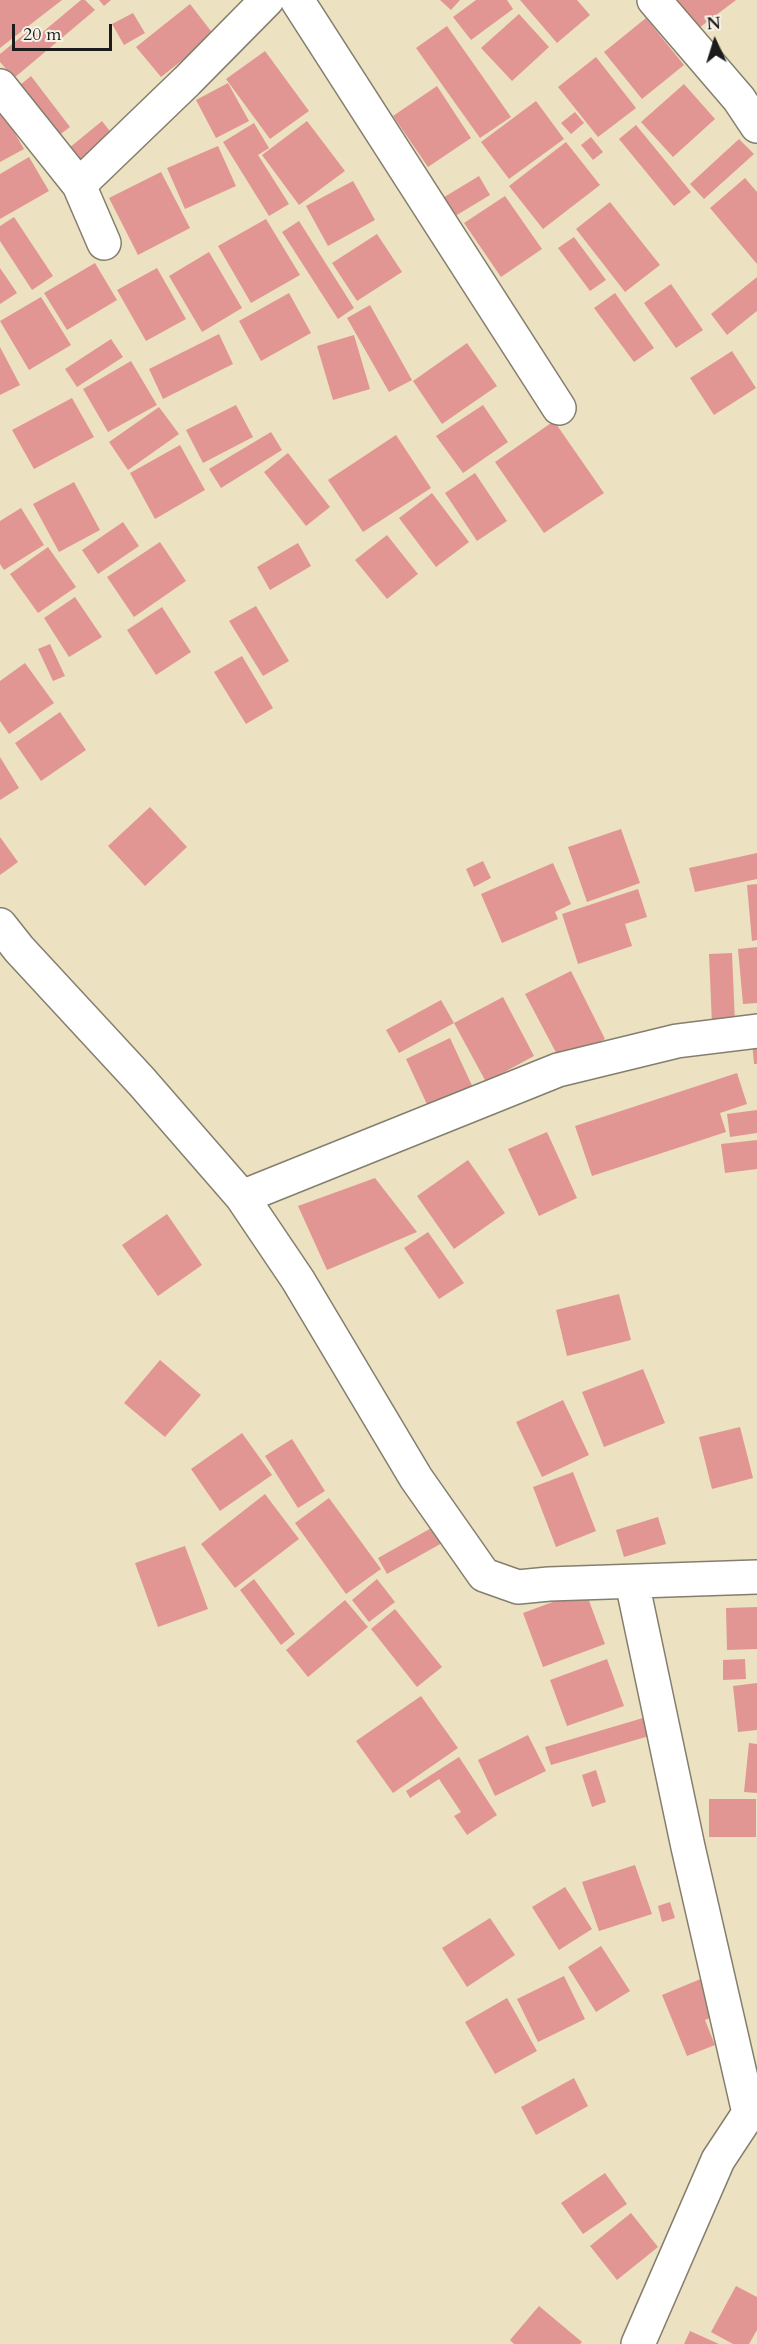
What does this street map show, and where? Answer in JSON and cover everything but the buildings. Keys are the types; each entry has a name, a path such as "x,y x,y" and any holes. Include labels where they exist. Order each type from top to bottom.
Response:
{"street":[{"path":"79,185 267,0"},
{"path":"297,0 559,408"},
{"path":"654,0 739,99 757,126"},
{"path":"0,86 79,185 104,243"},
{"path":"0,925 242,1197 298,1280 416,1478 484,1575 518,1587 757,1577"},
{"path":"242,1197 558,1070 677,1041 757,1031"},
{"path":"632,1582 688,1847 753,2111 718,2160 638,2344"}]}
